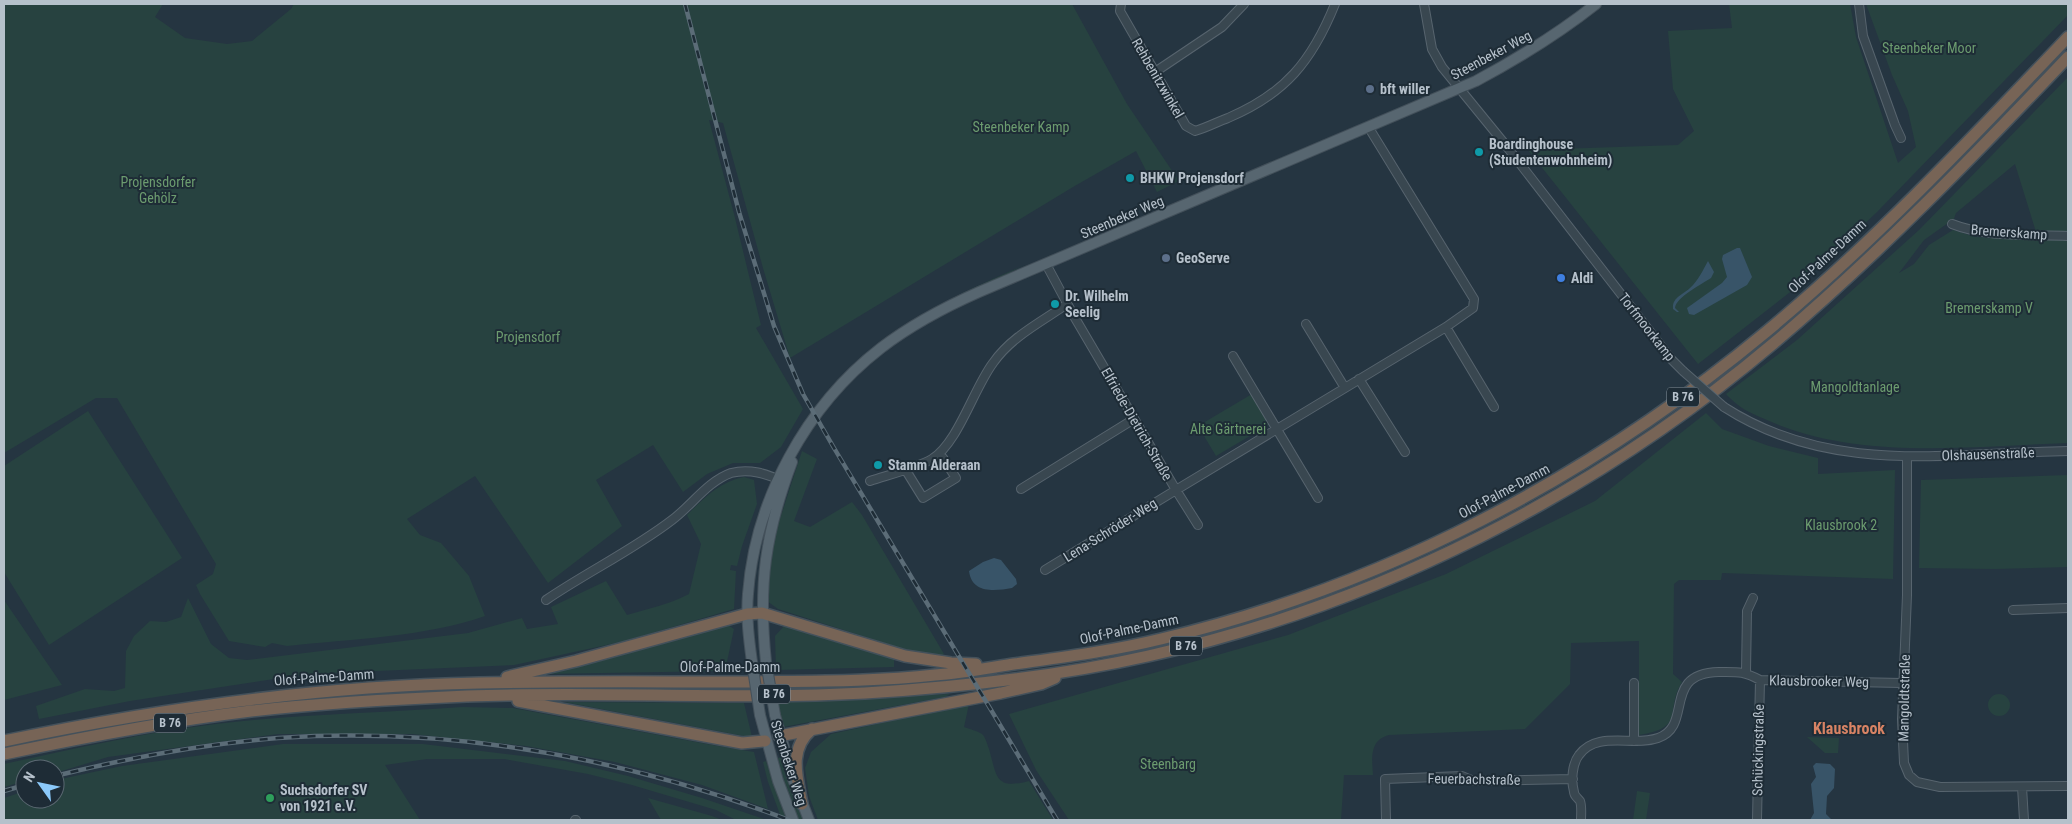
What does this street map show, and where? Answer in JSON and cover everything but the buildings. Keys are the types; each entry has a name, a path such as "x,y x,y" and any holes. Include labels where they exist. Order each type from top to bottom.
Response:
{"highway":[{"name":"Olof-Palme-Damm","path":"4,741 86,724 222,702 345,689 475,682 850,680 934,676 1098,653 1158,640 1281,605 1386,565 1484,519 1563,475 1632,433 1677,401 1775,324 1861,246 1945,165 2068,37"},
{"name":"Olof-Palme-Damm","path":"4,754 107,733 251,711 337,702 471,696 858,693 987,683 1075,670 1149,656 1217,638 1324,604 1400,574 1490,531 1579,482 1683,413 1774,342 1871,255 1967,163 2068,57"},
{"path":"475,682 576,662 747,614 762,613 905,656 951,663 1007,665"},
{"path":"780,736 1041,684 1075,670"},
{"path":"471,696 538,704 742,743 765,741"},
{"path":"802,804 795,769 796,756 801,742 812,729"}],"main road":[{"name":"Steenbeker Weg","path":"793,820 765,741 760,715 747,614 749,579 768,505 798,444 816,416 838,388 871,356 899,334 962,300 1460,88 1534,49 1572,24 1596,4"},
{"name":"Steenbeker Weg","path":"781,480 766,549 762,613 766,662 780,736 809,820"},
{"path":"765,741 780,736"}],"street":[{"name":"Rehbenitzwinkel","path":"1121,4 1120,11 1186,126 1192,130 1201,129 1247,109 1283,86 1314,49 1335,4"},
{"path":"1155,72 1222,27 1244,4"},
{"name":"Torfmoorkamp","path":"1424,4 1432,49 1442,67 1672,360 1683,371 1724,407 1747,422 1793,441 1832,450 1907,457"},
{"path":"1859,4 1863,36 1901,138"},
{"name":"Elfriede-Dietrich-Straße","path":"1046,264 1067,304 1176,490 1446,327 1470,312 1475,304 1474,299 1369,128"},
{"name":"Bremerskamp","path":"1952,224 1967,230 1990,233 2068,236"},
{"path":"870,481 932,459 953,434 988,370 1003,351 1020,336 1067,304"},
{"path":"1306,324 1345,388"},
{"path":"1446,327 1494,407"},
{"path":"1233,356 1318,498"},
{"path":"1359,379 1405,452"},
{"path":"1021,489 1134,419"},
{"name":"Olshausenstraße","path":"1907,457 2068,451"},
{"name":"Mangoldtstraße","path":"1907,457 1907,595 1902,683 1904,763 1909,775 1917,782 1940,787 2068,786"},
{"path":"905,469 923,498 956,478 943,458"},
{"path":"546,600 672,520 719,479 735,472 751,471 781,480"},
{"path":"1176,490 1198,525"},
{"name":"Lena-Schröder-Weg","path":"1045,570 1176,490"},
{"path":"1746,672 1747,611 1753,598"},
{"path":"2013,610 2068,608"},
{"name":"Klausbrooker Weg","path":"1573,779 1574,765 1578,756 1588,746 1608,741 1634,742 1658,738 1667,731 1676,720 1684,689 1694,677 1706,672 1746,672 1760,680 1902,683"},
{"name":"Schückingstraße","path":"1757,820 1760,680"},
{"path":"1634,683 1634,742"},
{"name":"Feuerbachstraße","path":"1386,820 1385,779 1462,776 1474,781 1573,779"},
{"path":"1573,779 1574,793 1580,802 1581,820"},
{"path":"2022,787 2024,820"}],"green space":[{"path":"4,4 163,4 155,17 185,38 227,44 252,41 291,9 294,4 1072,4 1127,104 1179,181 1157,192 1136,151 790,358 723,123 709,120 761,325 756,328 803,409 781,447 760,463 733,463 707,474 683,492 653,445 596,480 622,526 548,583 475,476 407,519 420,535 441,543 469,576 485,616 438,629 413,633 287,646 272,643 265,647 229,641 200,594 196,585 213,574 216,564 117,398 96,398 4,453"},
{"name":"Steenbeker Moor","path":"1729,4 1850,4 1856,37 1898,163 1916,147 1908,111 1892,75 1866,4 2068,4 2068,15 1877,212 1803,282 1698,364 1528,150 1678,145 1694,131 1673,89 1668,31 1732,28"},
{"path":"2068,77 2068,233 2036,232 2015,164 1956,213 1952,224 1948,223 1924,240 1899,273 1914,264 1929,245 1953,230 1976,237 2068,239 2068,443 1915,448 1876,446 1838,441 1802,433 1767,420 1740,407 1726,394 1797,340 1919,230"},
{"path":"1025,265 934,309 887,338 918,317 951,299"},
{"path":"887,338 785,455 808,419 832,388 858,361"},
{"name":"Alte Gärtnerei","path":"1252,394 1270,424 1216,456 1198,426"},
{"path":"88,411 182,558 49,645 4,572 4,466"},
{"path":"1706,413 1722,429 1769,446 1818,458 1818,474 1895,470 1893,579 1722,573 1721,580 1679,580 1674,584 1673,674 1682,682 1674,702 1672,717 1669,723 1654,732 1639,735 1639,641 1571,643 1570,684 1525,729 1389,735 1383,737 1378,741 1373,751 1373,775 1344,775 1341,820 1069,820 1036,770 1009,714 1288,635 1446,574 1595,501"},
{"path":"802,451 817,459 794,521 810,527 852,502 862,515 944,654 942,656 906,650 778,609 767,601 770,559 776,531"},
{"path":"2068,475 2068,567 1995,569 1919,568 1921,480"},
{"path":"744,477 754,480 757,504 737,566 731,565 730,570 736,571 734,609 625,641 514,665 307,674 130,701 39,719 36,706 85,689 114,691 125,688 126,651 134,636 150,621 166,622 181,617 188,598 211,644 229,658 247,660 468,633 522,618 527,629 558,624 551,607 606,581 627,615 682,598 689,594 701,544 687,515 719,487"},
{"path":"4,600 62,685 4,700"},
{"path":"728,625 734,629 725,671 542,674"},
{"path":"785,625 894,659 894,667 776,670 775,636"},
{"path":"950,694 945,697 783,727 778,701"},
{"path":"1999,694 2007,697 2010,705 2007,713 1999,716 1991,713 1988,705 1991,697"},
{"path":"564,702 744,703 752,737 749,737"},
{"path":"969,704 964,727 982,734 999,779 1010,784 1029,781 1053,820 818,820 809,796 805,768 811,752 831,734"},
{"path":"462,707 513,708 754,752 768,809 702,785 615,762 526,746 412,734 278,734 108,757 65,770 65,759 27,759 163,732 216,724 278,718"},
{"path":"1807,737 1839,738 1838,753 1825,753"},
{"path":"283,744 423,744 565,761 628,776 767,820 736,820 716,810 588,774 504,759 427,759 385,765 420,820 4,820 4,798 15,794 15,809 65,809 65,778 122,766"},
{"path":"781,757 804,820 797,820 775,759"},
{"path":"766,761 788,820 782,820 768,782 763,762"},
{"path":"15,762 15,784 4,787 4,764"},
{"path":"1637,791 1650,793 1646,820 1633,820"},
{"path":"648,798 712,816 722,820 661,820"}],"water":[{"path":"1740,248 1752,277 1747,285 1694,315 1689,314 1687,308 1722,283 1727,277 1722,259 1723,255"},
{"path":"1708,261 1714,272 1711,278 1690,291 1676,304 1675,308 1679,312 1677,312 1673,309 1674,302 1695,282"},
{"path":"994,558 1001,560 1016,579 1017,584 1012,588 999,590 985,589 975,584 971,578 969,571 983,562"},
{"path":"1816,763 1830,764 1835,769 1834,788 1827,796 1826,814 1832,820 1810,820 1814,813 1811,784 1816,777 1813,766"}],"railway":[{"path":"685,4 739,212 774,326 803,394 1057,820"},
{"path":"65,774 166,752 278,738 409,737 474,742 538,751 602,764 665,779 789,820"},
{"path":"4,791 15,788"}],"place":[{"name":"bft willer","path":"1370,89"},
{"name":"Boardinghouse (Studentenwohnheim)","path":"1479,152"},
{"name":"BHKW Projensdorf","path":"1130,178"},
{"name":"GeoServe","path":"1166,258"},
{"name":"Aldi","path":"1561,278"},
{"name":"Dr. Wilhelm Seelig","path":"1055,304"},
{"name":"Stamm Alderaan","path":"878,465"},
{"name":"Suchsdorfer SV von 1921 e.V.","path":"270,798"}],"district":[{"name":"Klausbrook","path":"1849,728"}],"park label":[{"name":"Steenbeker Kamp","path":"1021,127"},
{"name":"Projensdorfer Gehölz","path":"158,190"},
{"name":"Bremerskamp V","path":"1989,308"},
{"name":"Projensdorf","path":"528,337"},
{"name":"Mangoldtanlage","path":"1855,387"},
{"name":"Klausbrook 2","path":"1841,525"},
{"name":"Steenbarg","path":"1168,764"}]}
